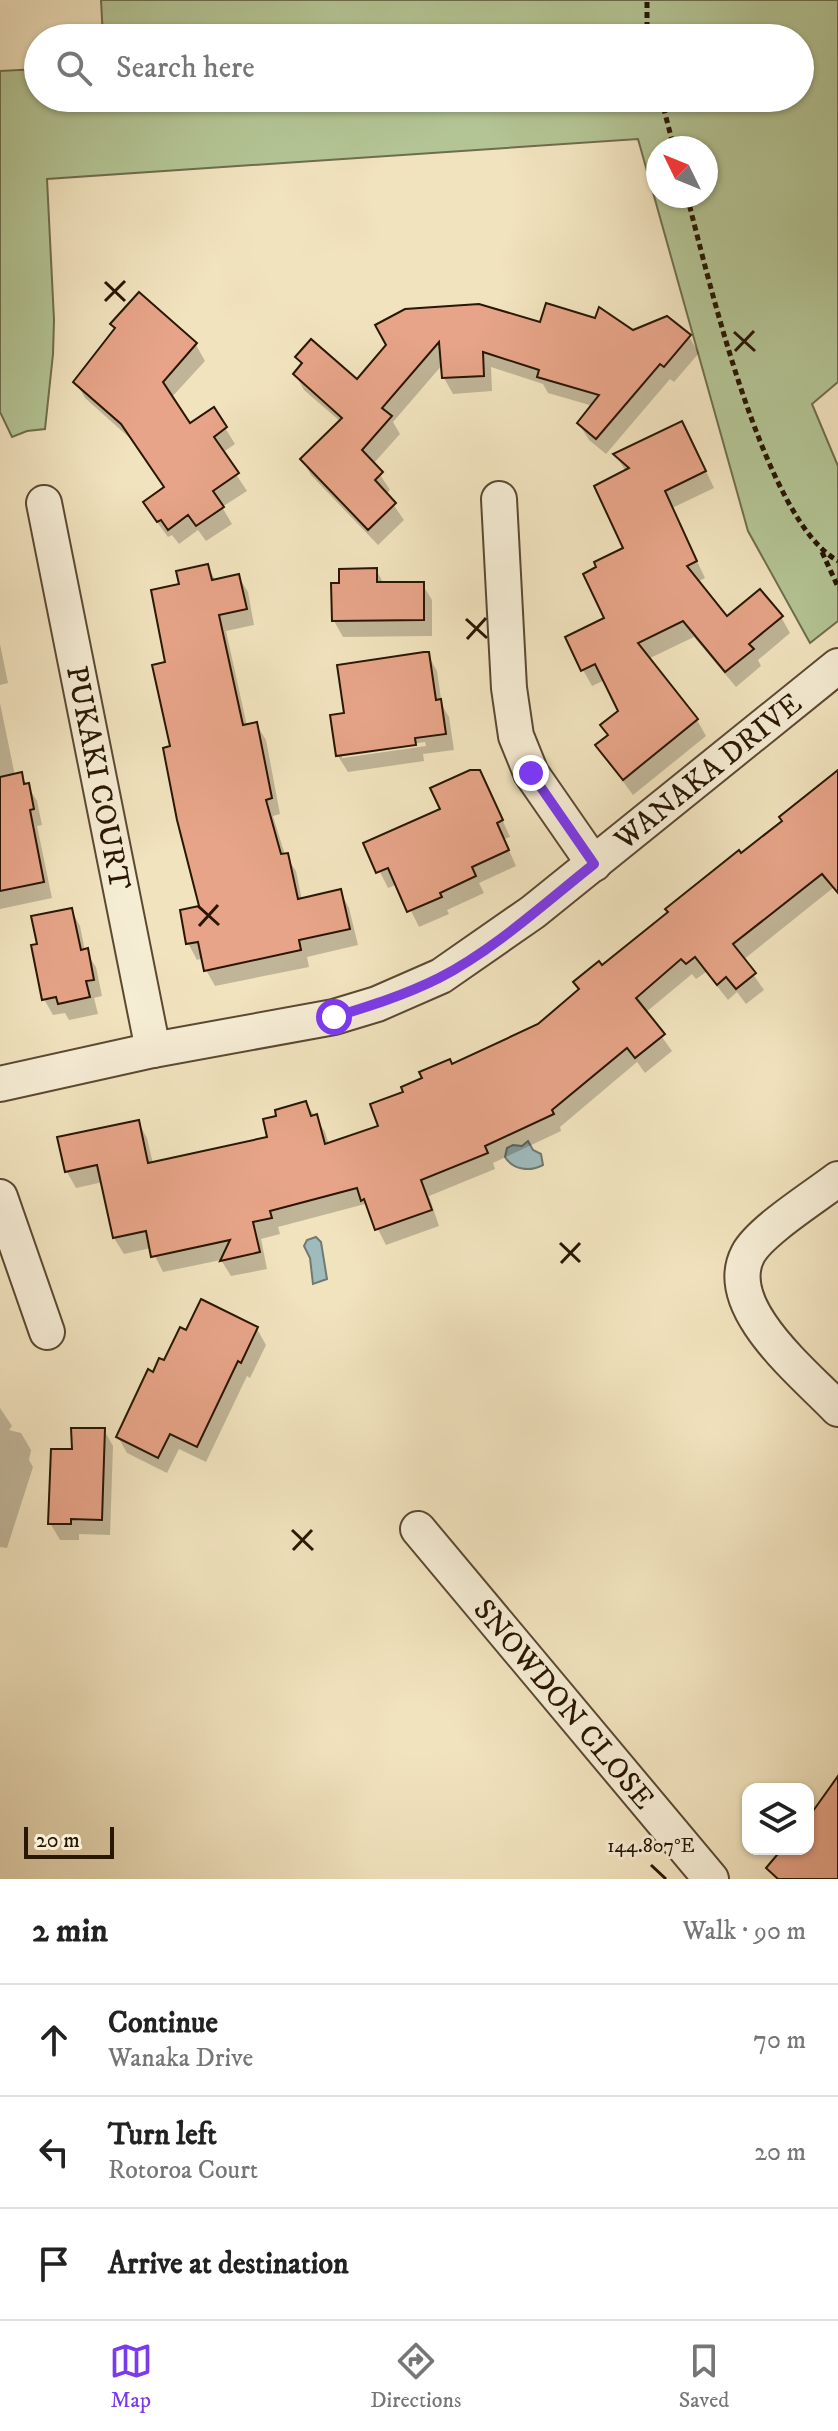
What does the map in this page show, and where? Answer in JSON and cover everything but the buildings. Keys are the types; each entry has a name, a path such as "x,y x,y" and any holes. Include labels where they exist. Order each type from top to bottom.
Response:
{"street":[{"path":"499,499 509,688 516,736 531,773 594,864"},
{"name":"PUKAKI COURT","path":"44,503 153,1050"},
{"name":"WANAKA DRIVE","path":"0,1084 153,1050 334,1017 377,1004 441,976 474,955 594,864 838,666"},
{"path":"838,1179 767,1233 749,1252 742,1272 743,1292 750,1311 838,1409"},
{"path":"0,1197 47,1332"},
{"name":"SNOWDON CLOSE","path":"418,1529 711,1879"}],"path":[{"path":"647,0 647,24"},
{"path":"665,112 671,136"},
{"path":"690,208 734,366 775,478 799,522 819,548 838,587"},
{"path":"819,548 838,561"}],"green space":[{"path":"101,0 838,0 838,382 812,404 838,466 838,621 810,643 748,531 657,208 718,208 718,136 646,136 646,168 638,139 47,179 54,320 45,429 12,437 0,412 0,71 24,70 24,112 814,112 814,24 102,24"}],"water":[{"path":"528,1141 533,1150 541,1154 543,1165 527,1169 512,1165 505,1157 507,1148 522,1146"},
{"path":"316,1237 321,1242 327,1279 313,1284 310,1258 304,1246 307,1240"}],"route":[{"path":"334,1017 377,1004 441,976 533,912 594,864 531,773"}]}
